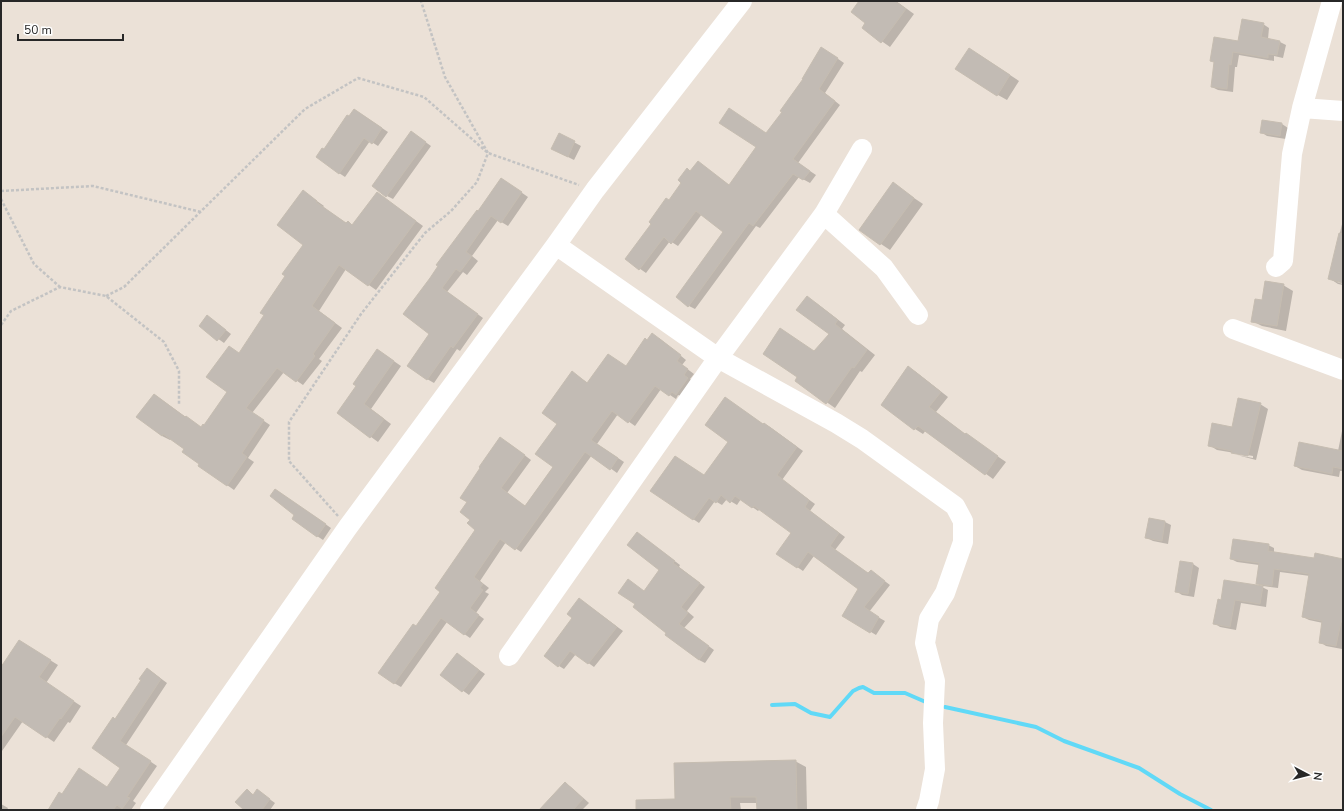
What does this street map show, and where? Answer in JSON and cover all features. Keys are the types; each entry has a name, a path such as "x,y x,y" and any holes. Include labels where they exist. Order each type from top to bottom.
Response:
{"street":[{"path":"150,810 348,527 595,190 742,1"},
{"path":"1276,267 1283,261 1292,154 1302,108 1332,1"},
{"path":"1302,108 1343,111"},
{"path":"509,656 718,358 824,214 862,149"},
{"path":"824,214 884,268 918,314"},
{"path":"556,245 718,358 862,439 955,506 963,521 963,542 945,593 929,620 925,643 934,681 933,723 935,769 926,810"},
{"path":"1233,329 1343,370"}],"path":[{"path":"422,1 445,78 488,154"},
{"path":"106,296 124,287 305,110 358,78 424,97 488,154 595,190"},
{"path":"348,527 289,461 289,422 361,314 424,233 451,211 477,182 488,154"},
{"path":"1,191 93,186 202,212"},
{"path":"1,199 34,264 60,288 106,296 164,342 179,371 179,404"},
{"path":"1,325 11,311 60,288"}],"building":[{"path":"859,1 895,1 906,9 881,43 862,28 865,23 851,12"},
{"path":"1242,19 1264,23 1261,37 1280,41 1277,55 1268,54 1268,58 1233,52 1231,65 1229,64 1227,89 1211,87 1214,62 1210,61 1214,37 1238,41"},
{"path":"821,47 838,58 819,89 835,101 793,159 810,171 803,180 793,174 753,226 749,223 688,307 676,297 723,232 696,211 671,244 664,237 639,270 625,259 651,224 649,222 666,198 669,200 681,183 678,180 687,168 690,171 698,161 729,185 756,147 719,123 729,108 766,133 782,112 780,111 803,79"},
{"path":"969,48 1010,75 997,96 955,69"},
{"path":"354,109 382,128 372,144 364,138 339,174 316,157 322,148 324,149 347,115 349,116"},
{"path":"1262,120 1282,123 1280,136 1260,133"},
{"path":"411,131 426,142 386,197 372,186"},
{"path":"559,133 575,141 568,157 551,149"},
{"path":"501,178 522,192 501,223 491,216 466,252 472,256 460,272 456,269 442,288 478,314 453,348 451,346 427,380 407,366 429,334 403,314 430,278 438,266 436,265 477,210 478,211"},
{"path":"893,182 914,198 880,245 859,230"},
{"path":"303,190 317,201 316,202 346,223 348,221 352,225 377,192 416,221 368,286 339,265 312,306 335,323 313,354 315,356 296,382 277,368 246,408 264,420 242,453 247,457 227,486 198,466 199,464 182,452 184,449 163,434 162,436 136,417 154,394 201,427 203,424 204,425 227,392 206,377 229,346 239,353 264,315 260,313 285,276 282,274 303,245 277,225"},
{"path":"1339,233 1343,234 1343,283 1328,279"},
{"path":"1265,281 1284,284 1277,326 1251,322 1255,299 1262,300"},
{"path":"807,296 838,320 835,324 867,350 854,368 852,367 826,404 795,381 797,377 763,354 780,328 814,351 829,334 796,310"},
{"path":"207,315 226,330 217,341 199,326"},
{"path":"652,333 681,355 677,361 688,369 684,375 688,378 676,395 672,392 669,396 655,386 628,423 612,411 591,440 618,458 610,470 585,452 515,550 500,539 474,577 483,584 480,588 483,590 470,608 479,615 464,635 441,618 394,684 378,673 413,624 416,626 440,592 435,588 475,530 467,523 470,520 460,512 467,502 460,498 500,437 525,455 501,488 525,506 553,467 535,454 557,424 542,413 572,371 587,383 608,354 626,366 645,338 647,340"},
{"path":"377,349 394,361 364,404 384,419 370,438 337,413 356,386 353,384"},
{"path":"908,366 941,392 929,407 998,456 985,475 918,426 914,430 881,405"},
{"path":"725,397 797,447 777,475 809,500 805,507 839,533 830,546 868,573 871,570 885,581 864,607 879,617 870,633 842,616 858,589 808,552 797,568 776,554 791,533 754,506 752,508 735,496 730,503 721,495 716,503 709,498 693,520 650,491 675,456 704,475 728,442 705,425"},
{"path":"1238,398 1261,403 1248,456 1231,453 1232,451 1208,446 1212,423 1232,427"},
{"path":"1299,442 1343,451 1343,469 1333,467 1332,474 1294,466"},
{"path":"275,489 326,524 317,537 292,519 294,515 270,496"},
{"path":"1149,518 1165,521 1162,541 1145,538"},
{"path":"637,532 675,561 673,563 700,583 681,607 688,613 679,624 709,646 699,660 665,635 666,633 633,607 635,604 618,593 628,579 644,591 659,570 627,545"},
{"path":"1233,539 1269,544 1268,551 1314,558 1315,553 1343,559 1343,622 1341,622 1336,646 1319,643 1322,621 1302,617 1309,574 1274,569 1272,586 1256,584 1259,563 1230,559"},
{"path":"1180,561 1193,563 1188,594 1175,592"},
{"path":"1224,580 1263,586 1260,604 1235,600 1230,627 1213,624 1218,599 1221,600"},
{"path":"579,598 617,627 588,664 570,651 558,667 544,656 572,618 567,614"},
{"path":"19,640 51,660 39,677 74,701 46,738 15,717 1,737 1,667"},
{"path":"457,653 479,670 462,692 440,675"},
{"path":"147,668 161,679 120,741 151,761 127,797 130,798 122,809 117,805 113,810 48,810 59,792 62,794 79,768 107,787 120,768 92,748 113,717 115,719 141,680 139,679"},
{"path":"796,760 797,810 757,810 756,797 730,797 731,810 636,810 636,800 675,799 674,763"},
{"path":"565,782 583,799 573,810 539,810"},
{"path":"247,789 253,795 257,789 270,799 262,810 244,810 235,802"}],"waterway":[{"path":"772,705 795,704 811,713 830,717 853,691 863,687 874,693 905,693 928,703"},
{"path":"945,707 1036,727 1064,741 1139,768 1180,794 1211,810"}]}
